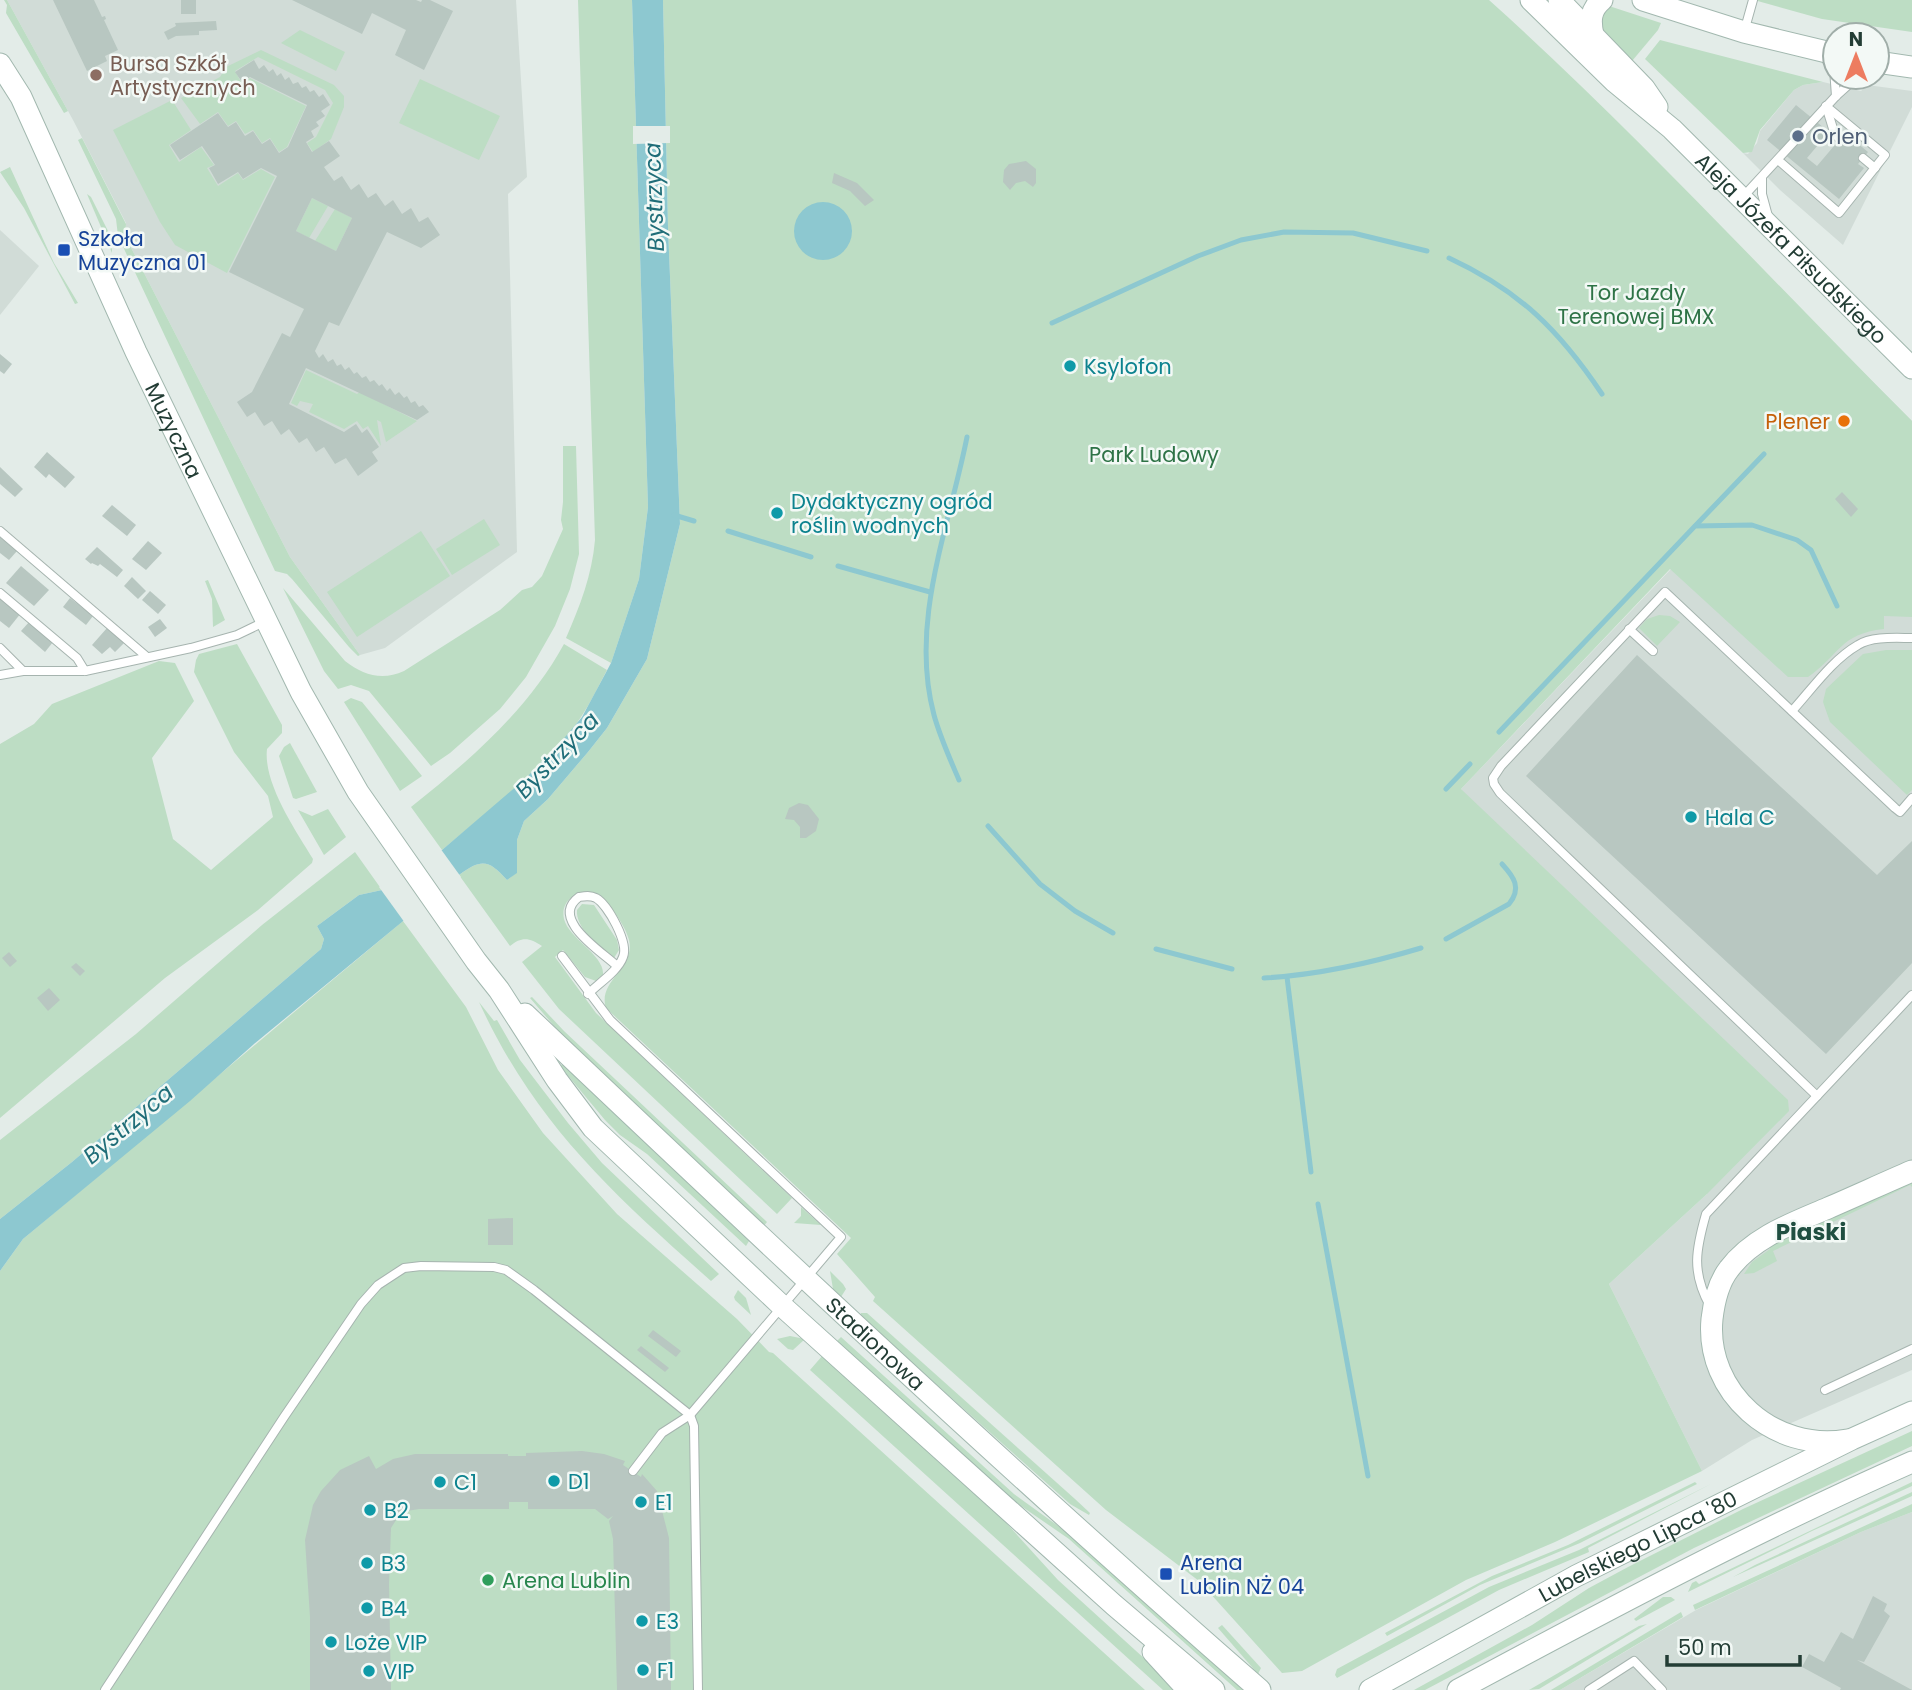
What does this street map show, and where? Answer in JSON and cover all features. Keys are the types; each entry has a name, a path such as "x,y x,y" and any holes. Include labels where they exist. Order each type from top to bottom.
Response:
{"street":[{"name":"Aleja Józefa Piłsudskiego","path":"1531,0 1615,82 1672,129 1912,368"},
{"name":"Aleja Józefa Piłsudskiego","path":"1559,0 1644,88 1672,129"},
{"path":"1593,35 1590,23 1592,15 1595,6 1602,0"},
{"path":"1643,0 1744,32 1821,51"},
{"name":"Muzyczna","path":"0,64 26,106 136,352 301,692 358,792 476,961"},
{"path":"1891,64 1912,67"},
{"name":"Stadionowa","path":"476,961 499,990 557,1080 593,1128 781,1305 1114,1605 1213,1690"},
{"name":"Stadionowa","path":"499,990 804,1279 1058,1511 1260,1690"},
{"path":"1852,1439 1836,1442 1805,1439 1763,1423 1745,1410 1731,1394 1723,1379 1713,1348 1713,1311 1718,1287 1728,1269 1761,1240 1912,1171"},
{"name":"Lubelskiego Lipca '80","path":"1370,1690 1576,1576 1912,1412"},
{"name":"Lubelskiego Lipca '80","path":"1458,1690 1671,1576 1847,1490 1912,1462"},
{"name":"Stadionowa","path":"1114,1605 1188,1690"}],"lane":[{"path":"1744,32 1753,0"},
{"path":"1814,49 1834,69 1836,96"},
{"path":"1742,198 1842,91"},
{"path":"1826,106 1835,135 1840,139"},
{"path":"1778,160 1839,213 1885,155 1826,106"},
{"path":"1863,158 1875,168"},
{"path":"1762,177 1762,194 1771,226"},
{"path":"0,531 147,657"},
{"path":"1817,1096 1518,810 1494,784 1493,778 1501,766 1665,592 1900,812 1912,798"},
{"path":"0,593 77,658 85,671"},
{"path":"0,675 23,671 85,671 237,635 266,621"},
{"path":"1629,629 1653,651"},
{"path":"1792,711 1838,661 1860,644 1889,638 1912,638"},
{"path":"0,648 23,671"},
{"path":"588,994 617,966 624,954 624,942 597,899 591,896 579,897 570,907 569,914 573,925 617,966"},
{"path":"562,956 610,1020 841,1237 690,1415 671,1425 633,1471"},
{"path":"1713,1311 1700,1287 1696,1257 1706,1214 1912,995"},
{"path":"105,1690 361,1304 378,1285 404,1268 421,1266 494,1266 506,1270 690,1415 694,1426 698,1690"},
{"path":"1825,1390 1912,1349"},
{"path":"1589,1690 1634,1661 1662,1690"}],"shaded area":[{"path":"7,0 516,0 527,177 508,194 517,552 385,648 360,655 290,557 125,236 126,223"},
{"path":"1821,82 1821,91 1891,91 1891,88 1912,91 1912,107 1843,245 1780,190 1743,153 1748,154 1757,143 1760,131 1794,90 1803,85"},
{"path":"0,230 39,266 0,315"},
{"path":"1861,370 1912,421 1912,1370 1752,1440 1702,1471 1609,1284 1707,1194 1461,789"},
{"path":"1912,1512 1912,1690 1560,1690 1696,1610 1861,1532"}],"green space":[{"path":"4,0 7,0 68,111 64,113 6,13 7,5"},
{"path":"578,0 632,0 648,507 639,579 611,663 566,638 585,590 595,540"},
{"name":"Park Ludowy","path":"663,0 1489,0 1651,154 1912,421 1912,617 1884,616 1884,629 1849,641 1808,677 1788,677 1670,569 1461,789 1788,1100 1789,1111 1707,1194 1609,1284 1702,1471 1555,1542 1466,1580 1302,1671 1282,1673 1199,1581 1106,1510 873,1301 875,1297 837,1254 851,1238 606,1008 607,990 630,950 625,930 603,899 589,893 576,895 566,904 564,919 572,933 598,961 603,975 596,981 585,977 563,950 555,957 596,1013 792,1198 777,1214 559,1009 522,962 542,946 526,939 510,946 459,875 480,864 490,865 507,880 516,873 517,840 524,821 548,799 607,728 647,659 680,524 668,227"},
{"path":"1754,0 1912,0 1912,32 1891,29 1891,21 1822,19"},
{"path":"1609,6 1661,23 1632,61 1600,29 1599,14"},
{"path":"300,30 345,52 336,71 281,43"},
{"path":"1660,40 1821,82 1803,85 1794,90 1760,130 1752,152 1743,153 1645,59"},
{"path":"261,50 334,85 344,96 344,107 331,139 313,152 307,143 316,137 333,103 325,90 258,57 235,71 241,82 250,78 306,106 287,147 279,152 270,138 262,143 253,130 245,134 236,121 228,126 218,112 200,124 181,98 220,77 226,67"},
{"path":"420,79 500,116 479,160 399,123"},
{"path":"172,100 191,130 169,145 179,162 201,147 214,165 207,168 218,186 238,173 243,180 261,169 275,177 227,273 175,245 160,222 113,130"},
{"path":"82,138 126,224 125,236 290,557 360,655 349,647 287,574 275,571 118,236 116,219 78,140"},
{"path":"10,167 54,263 78,303 75,304 24,208 0,172"},
{"path":"87,194 112,239 112,253"},
{"path":"312,198 328,206 309,238 296,231"},
{"path":"335,209 352,218 336,251 315,241"},
{"path":"306,370 357,394 360,392 417,421 386,442 381,422 377,420 381,446 368,426 363,429 357,421 344,429 309,412 313,404 300,401 297,406 291,403"},
{"path":"563,446 576,446 579,554 570,589 555,626 526,677 500,709 431,766 369,691 351,685 338,689 324,671 283,588 352,666 380,676 404,671 500,610 522,590 532,587 542,576 563,529"},
{"path":"484,519 500,545 452,575 436,549"},
{"path":"421,531 450,576 357,637 327,592"},
{"path":"208,580 225,620 213,627 212,599 205,581"},
{"path":"1659,615 1670,616 1680,622 1657,646 1639,628 1647,619"},
{"path":"237,644 282,725 282,733 267,749 270,777 282,806 313,859 312,863 258,910 165,978 0,1118 0,744 34,724 52,704 159,661 175,663 194,701 152,758 173,839 211,870 273,817 268,796 234,752 194,672 199,654"},
{"path":"564,644 607,670 581,717 534,772 442,850 411,807 496,733 533,691"},
{"path":"1886,650 1912,650 1912,790 1907,795 1830,722 1823,702 1826,689 1863,654"},
{"path":"351,698 362,702 422,776 400,791 344,702"},
{"path":"290,743 317,792 296,799 293,798 279,756"},
{"path":"328,809 346,837 324,855 298,810 312,816"},
{"path":"355,852 382,890 359,895 317,926 324,939 321,949 72,1162 0,1219 0,1140 136,1034 262,925"},
{"path":"582,904 594,905 617,940 619,950 614,958 611,959 584,930 577,916 577,910"},
{"path":"403,921 466,1007 498,1070 543,1133 617,1214 737,1319 769,1352 1145,1690 0,1690 0,1271 23,1239"},
{"path":"532,997 564,1031 767,1222 763,1227 567,1041 530,998"},
{"path":"479,1002 494,1021 497,1020 520,1060 602,1163 719,1274 711,1281 641,1218 579,1155 525,1085"},
{"path":"563,1064 749,1241 746,1246 647,1154 620,1135 560,1066"},
{"path":"1912,1178 1912,1187 1910,1185 1773,1251 1777,1261 1754,1273 1744,1274 1752,1262 1770,1249 1768,1245"},
{"path":"801,1207 821,1225 794,1223 801,1216"},
{"path":"830,1271 846,1289 841,1297 833,1289"},
{"path":"738,1290 746,1298 751,1315 735,1300"},
{"path":"861,1313 867,1313 1075,1499 1089,1515 1070,1504 860,1316"},
{"path":"790,1336 805,1339 793,1350 777,1339"},
{"path":"841,1337 1014,1494 1072,1536 1245,1690 1237,1690 1069,1539 1011,1499 837,1341"},
{"path":"823,1355 1000,1516 1058,1580 1179,1690 1163,1690 810,1370"},
{"path":"1912,1431 1912,1446 1694,1548 1425,1690 1414,1690 1532,1625 1589,1588 1628,1567 1743,1509"},
{"path":"1695,1482 1697,1484 1580,1543 1480,1585 1387,1636 1385,1633 1492,1576 1568,1545"},
{"path":"1912,1482 1912,1486 1688,1592 1696,1581 1699,1584"},
{"path":"1711,1484 1588,1548 1589,1552 1499,1590 1337,1678 1335,1675 1337,1669 1489,1587 1579,1550"},
{"path":"1912,1492 1912,1496 1733,1577 1755,1565"},
{"path":"1912,1504 1912,1512 1861,1532 1695,1610 1693,1605"},
{"path":"1663,1597 1675,1600 1636,1621 1634,1619"},
{"path":"1681,1612 1683,1617 1560,1690 1551,1690"},
{"path":"1647,1624 1539,1689 1529,1690 1639,1626"},
{"path":"1222,1625 1261,1668 1258,1674 1218,1628"}],"water":[{"name":"Bystrzyca","path":"632,0 663,0 668,227 680,524 647,659 607,728 548,799 524,821 517,840 517,873 507,880 490,865 480,864 459,875 23,1239 0,1271 0,1219 72,1162 321,949 324,939 317,926 359,895 382,890 442,850 525,779 582,717 611,663 639,579 648,507"},
{"path":"823,202 834,204 847,215 852,231 850,242 839,255 823,260 812,258 799,247 794,231 796,220 807,207"}],"pier":[{"path":"633,126 670,126 670,143 633,144"},
{"path":"440,848 461,877 405,923 379,887"}],"building":[{"path":"53,0 94,0 102,17 105,16 104,20 118,50 105,56 107,61 87,71"},
{"path":"181,0 196,0 196,14 181,14"},
{"path":"292,0 430,0 453,11 424,70 395,55 406,30 372,13 362,34"},
{"path":"216,21 217,30 199,31 199,35 176,36 168,40 164,32 176,26 175,23"},
{"path":"254,60 259,69 264,65 269,72 273,69 277,76 281,73 285,80 289,77 293,84 298,82 310,92 314,90 319,97 323,94 330,105 321,111 325,116 316,122 319,126 311,131 314,137 306,142 312,152 329,141 340,156 324,167 334,181 342,176 351,190 359,184 368,198 376,193 385,206 393,200 402,214 411,208 419,222 428,217 440,235 421,248 387,232 339,326 329,322 315,351 319,358 323,354 328,362 333,359 337,366 341,364 345,370 349,367 354,374 357,372 362,378 366,376 370,382 374,380 379,386 382,384 387,391 390,388 395,395 399,392 404,398 407,396 411,403 415,401 419,407 423,405 429,412 417,420 306,368 289,404 344,432 356,424 362,433 367,429 379,447 372,452 378,461 358,476 346,458 335,464 324,447 316,452 307,438 299,443 289,429 281,435 272,421 264,426 255,412 247,417 237,402 252,392 282,333 290,337 304,309 229,272 277,176 261,168 243,179 238,172 218,184 209,168 215,165 202,146 180,160 170,145 218,113 228,127 236,122 245,136 253,131 262,144 270,139 279,153 288,147 307,105 250,77 242,82 235,72","holes":["312,198 352,218 336,251 296,231"]},
{"path":"1796,105 1829,132 1807,158 1817,166 1845,133 1868,152 1858,164 1864,168 1839,199 1767,140"},
{"path":"1026,161 1036,169 1036,183 1033,187 1025,181 1016,183 1010,190 1003,182 1004,170 1009,164"},
{"path":"834,173 857,183 874,200 865,206 850,191 832,183"},
{"path":"0,354 12,364 4,374 0,371"},
{"path":"47,452 75,477 65,488 49,474 46,478 34,467"},
{"path":"0,467 23,489 15,497 0,484"},
{"path":"1842,492 1858,509 1851,517 1835,499"},
{"path":"112,505 136,525 127,536 102,516"},
{"path":"0,537 17,551 9,560 0,553"},
{"path":"148,541 162,553 146,570 132,559"},
{"path":"97,547 123,570 117,577 100,564 91,564 85,559"},
{"path":"21,566 49,590 34,606 6,583"},
{"path":"132,577 146,591 138,599 124,586"},
{"path":"150,591 166,605 158,614 142,600"},
{"path":"0,595 21,613 9,628 0,621"},
{"path":"70,598 93,616 86,625 63,607"},
{"path":"160,619 167,628 155,637 148,627"},
{"path":"30,621 53,642 45,652 21,631"},
{"path":"107,628 124,643 115,652 110,647 102,654 92,645"},
{"name":"Hala C","path":"1637,655 1877,875 1912,841 1912,963 1826,1054 1526,776"},
{"path":"799,803 808,805 819,819 816,831 806,838 800,838 800,827 794,820 785,819 789,808"},
{"path":"9,952 17,961 10,967 2,958"},
{"path":"76,963 85,971 80,976 71,967"},
{"path":"49,988 60,1000 48,1011 37,998"},
{"path":"513,1218 513,1245 488,1245 488,1219"},
{"path":"653,1330 681,1351 676,1357 648,1336"},
{"path":"641,1346 669,1368 665,1372 637,1350"},
{"path":"582,1451 625,1461 623,1465 641,1477 642,1474 657,1491 669,1538 671,1690 617,1690 613,1539 609,1521 613,1516 608,1519 595,1509 528,1509 528,1502 509,1502 509,1509 419,1509 407,1511 398,1517 391,1528 391,1690 310,1690 310,1617 305,1540 313,1505 321,1491 340,1470 369,1456 376,1469 393,1459 415,1454 526,1456 526,1453"},
{"path":"1873,1596 1887,1604 1884,1611 1890,1616 1864,1662 1857,1660 1912,1690 1840,1690 1841,1688 1802,1667 1809,1654 1824,1662 1841,1632 1853,1639"}],"waterway":[{"path":"1052,323 1198,256 1241,240 1284,232 1353,233 1427,251"},
{"path":"1449,258 1497,284 1536,314 1570,350 1602,394"},
{"path":"959,780 934,715 926,645 934,575 967,437"},
{"path":"1696,525 1764,454"},
{"path":"674,515 694,521"},
{"path":"1499,732 1695,526 1752,525 1797,540 1811,550 1837,606"},
{"path":"728,531 811,557"},
{"path":"838,566 930,592"},
{"path":"1446,789 1470,764"},
{"path":"988,826 1040,884 1075,911 1113,933"},
{"path":"1446,939 1509,904 1516,888 1510,873 1502,864"},
{"path":"1264,978 1344,968 1421,948"},
{"path":"1156,949 1232,969"},
{"path":"1287,977 1311,1172"},
{"path":"1318,1204 1368,1476"}],"place":[{"name":"Bursa Szkół Artystycznych","path":"96,75"},
{"name":"Orlen","path":"1798,136"},
{"name":"Szkoła Muzyczna 01","path":"64,250"},
{"name":"Ksylofon","path":"1070,366"},
{"name":"Plener","path":"1844,421"},
{"name":"Dydaktyczny ogród roślin wodnych","path":"777,513"},
{"name":"Hala C","path":"1691,817"},
{"name":"D1","path":"554,1481"},
{"name":"C1","path":"440,1482"},
{"name":"E1","path":"641,1502"},
{"name":"B2","path":"370,1510"},
{"name":"B3","path":"367,1563"},
{"name":"Arena Lublin NŻ 04","path":"1166,1574"},
{"name":"Arena Lublin","path":"488,1580"},
{"name":"B4","path":"367,1608"},
{"name":"E3","path":"642,1621"},
{"name":"Loże VIP","path":"331,1642"},
{"name":"F1","path":"643,1670"},
{"name":"VIP","path":"369,1671"}],"district":[{"name":"Piaski","path":"1811,1232"}],"park label":[{"name":"Tor Jazdy Terenowej BMX","path":"1636,304"}]}
